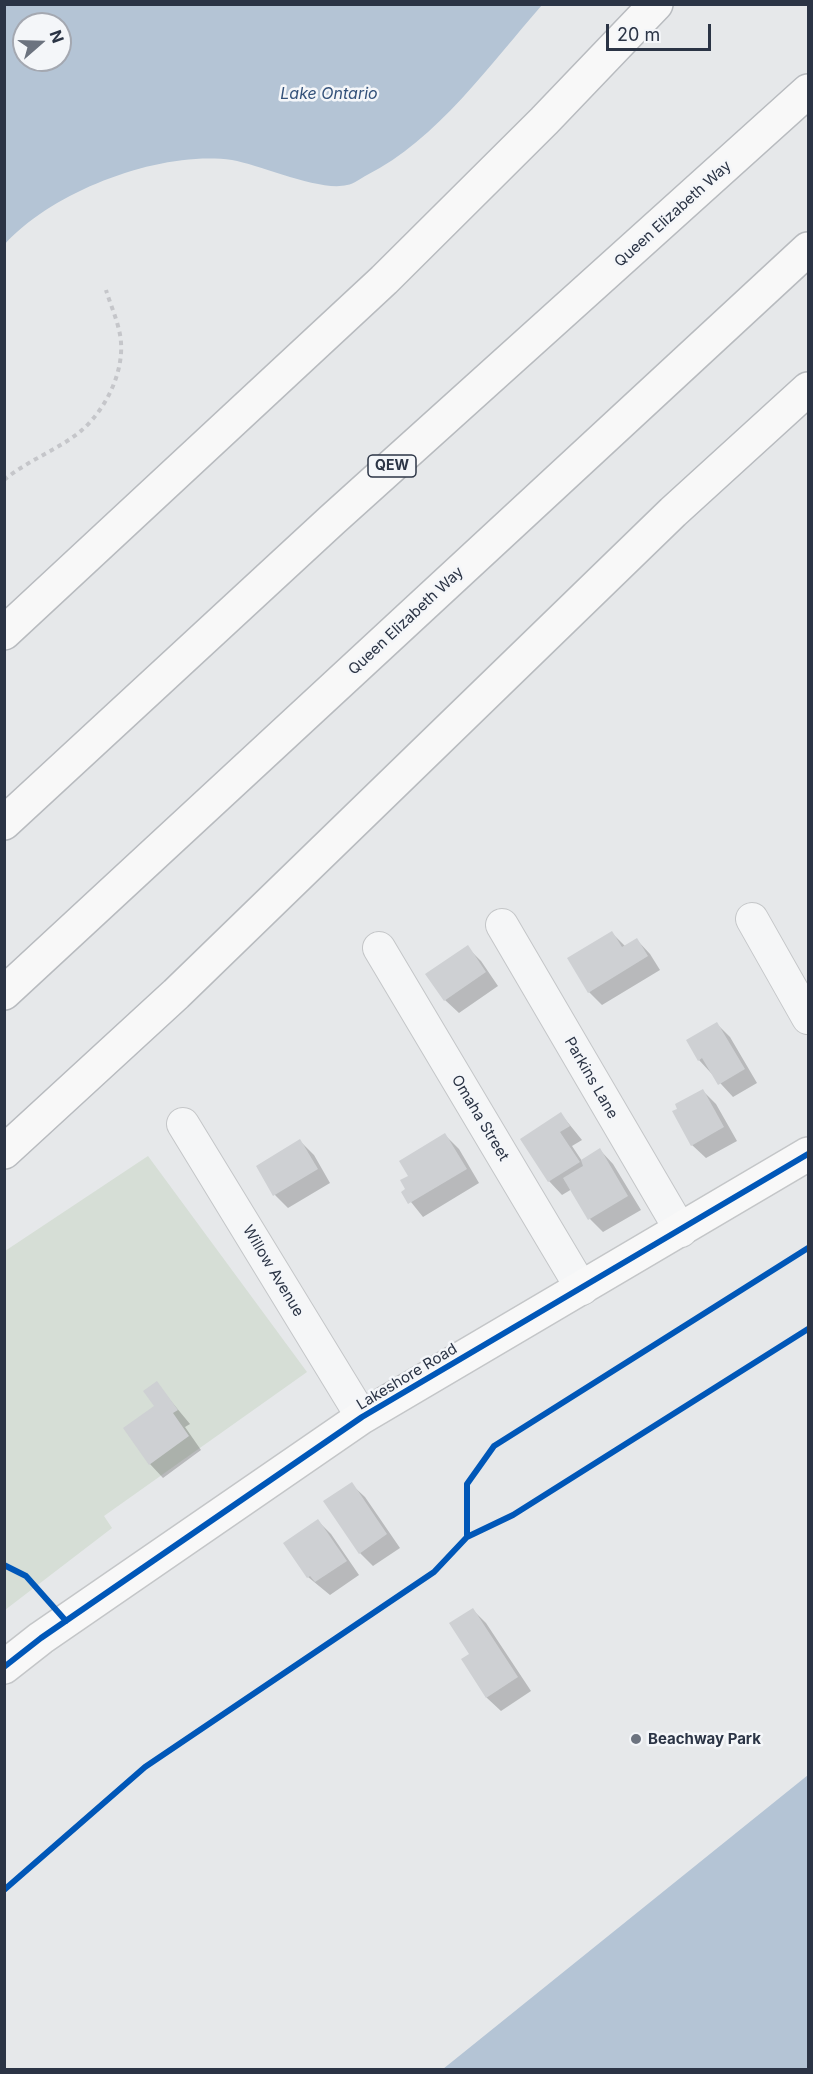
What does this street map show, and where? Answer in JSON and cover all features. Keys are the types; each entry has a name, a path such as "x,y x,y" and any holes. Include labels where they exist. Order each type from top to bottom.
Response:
{"main road":[{"path":"4,633 384,280 544,121 656,4"},
{"name":"Queen Elizabeth Way","path":"4,823 332,520 808,91"},
{"name":"Queen Elizabeth Way","path":"4,993 808,249"},
{"path":"4,1152 176,994 673,512 808,389"},
{"name":"Lakeshore Road","path":"4,1667 41,1638 362,1417 681,1231 808,1154"}],"street":[{"path":"752,919 808,1018"},
{"name":"Parkins Lane","path":"502,925 681,1231"},
{"name":"Omaha Street","path":"379,948 582,1288"},
{"name":"Willow Avenue","path":"183,1124 362,1417"}],"path":[{"path":"4,480 82,430 105,404 116,380 121,345 120,331 106,290"}],"shaded area":[{"path":"148,1156 307,1372 104,1516 112,1528 5,1610 5,1251"}],"water":[{"name":"Lake Ontario","path":"5,4 542,4 483,75 440,121 392,160 352,183 335,186 322,185 232,160 173,161 141,168 79,191 26,225 5,244"},
{"path":"808,1775 808,2069 443,2069"}],"building":[{"path":"612,931 622,947 637,938 648,956 588,993 567,958"},
{"path":"468,945 486,972 444,1001 425,974"},
{"path":"717,1022 745,1069 718,1085 702,1058 698,1061 686,1040"},
{"path":"703,1089 724,1127 691,1146 672,1111 677,1109 675,1104"},
{"path":"561,1112 570,1126 560,1132 580,1162 548,1182 520,1139"},
{"path":"445,1133 467,1169 408,1204 401,1192 405,1189 400,1180 408,1176 399,1161"},
{"path":"300,1139 318,1169 273,1196 256,1166"},
{"path":"600,1148 628,1196 588,1220 563,1178 583,1166 581,1160"},
{"path":"157,1381 178,1410 173,1413 189,1436 149,1465 123,1428 154,1406 143,1391"},
{"path":"352,1482 387,1534 359,1554 323,1501"},
{"path":"318,1519 347,1561 315,1582 310,1576 307,1578 283,1543"},
{"path":"473,1608 518,1677 486,1698 461,1659 469,1654 449,1623"}],"cycle path":[{"path":"4,1667 41,1638 362,1417 808,1154"},
{"path":"4,1890 145,1767 434,1572 467,1537 467,1484 494,1446 808,1248"},
{"path":"467,1537 513,1515 808,1329"},
{"path":"4,1565 26,1576 66,1621"}],"place":[{"name":"Beachway Park","path":"636,1739"}]}
